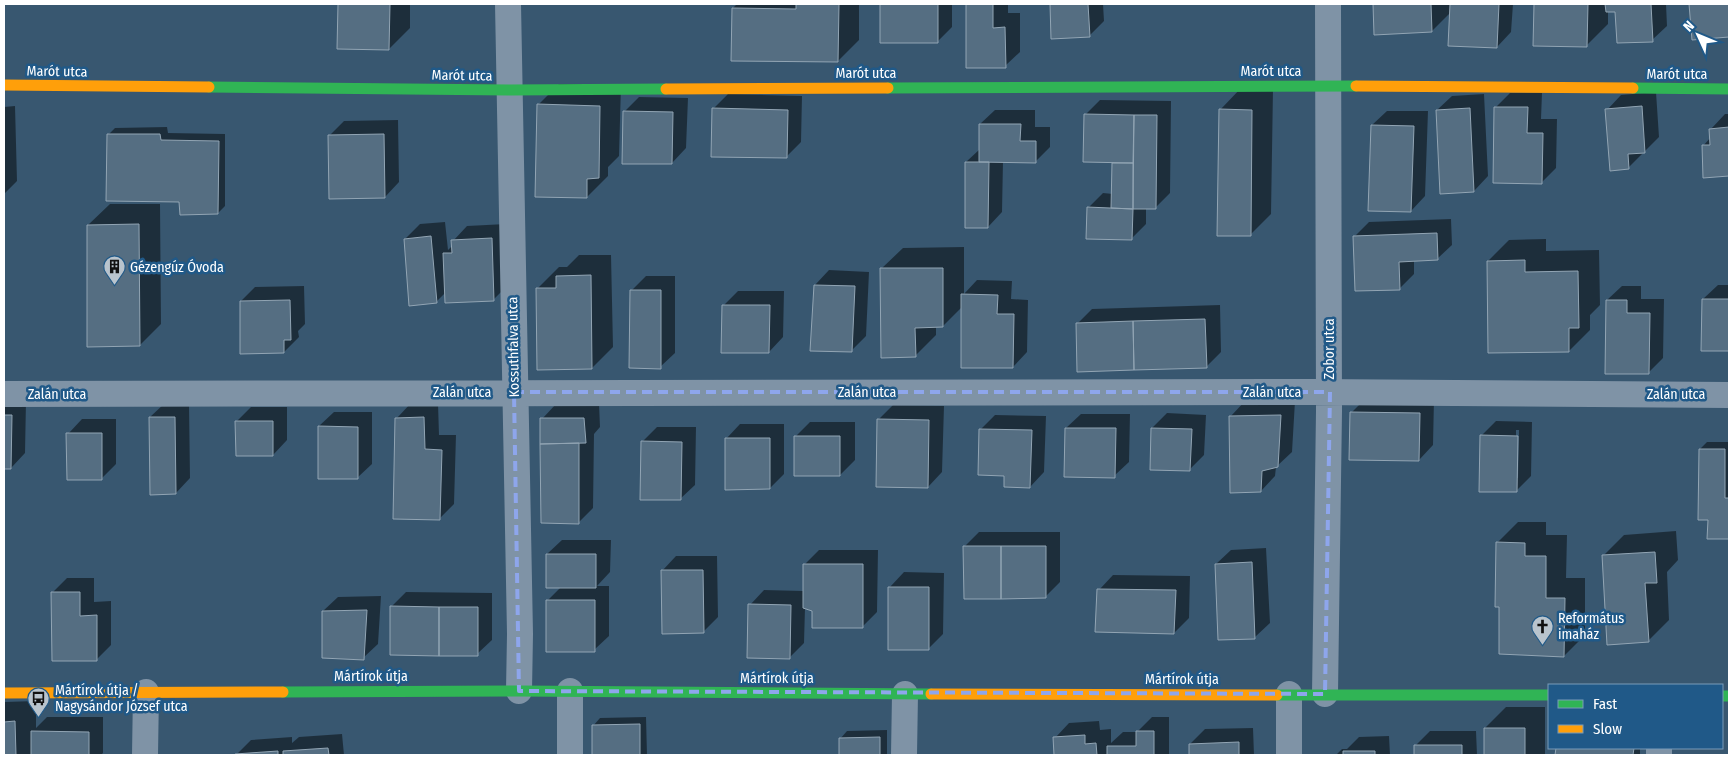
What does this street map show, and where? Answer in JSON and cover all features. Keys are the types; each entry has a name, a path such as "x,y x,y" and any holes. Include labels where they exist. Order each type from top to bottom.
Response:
{"street":[{"name":"Kossuthfalva utca","path":"508,4 520,634 519,691"},
{"name":"Zobor utca","path":"1325,694 1330,392 1328,4"},
{"name":"Marót utca","path":"4,85 509,90 1328,86 1729,89"},
{"name":"Zalán utca","path":"4,394 1330,392 1729,395"},
{"name":"Mártírok útja","path":"4,692 519,691 905,694 1548,695"},
{"path":"145,755 146,692"},
{"path":"570,692 570,755"},
{"path":"904,755 905,694"},
{"path":"1289,694 1289,755"}],"highlighted area":[{"path":"514,392 1330,392 1325,694 519,691"}],"building":[{"path":"338,4 390,4 389,50 337,49"},
{"path":"796,4 839,4 838,62 731,61 732,8 796,9"},
{"path":"880,4 938,4 938,43 880,43"},
{"path":"966,4 993,4 993,28 1005,27 1006,68 966,68"},
{"path":"1050,4 1088,4 1090,37 1051,39"},
{"path":"1373,4 1431,4 1432,32 1374,35"},
{"path":"1450,4 1499,4 1497,48 1448,46"},
{"path":"1534,4 1588,4 1587,47 1533,46"},
{"path":"1605,4 1651,4 1653,42 1617,43 1615,12 1606,12"},
{"path":"1689,4 1729,4 1729,37 1692,40"},
{"path":"537,104 600,106 599,178 587,179 587,198 535,197"},
{"path":"1642,106 1645,153 1628,154 1629,169 1610,171 1605,109"},
{"path":"1494,107 1528,107 1527,133 1543,133 1542,184 1493,183"},
{"path":"712,108 788,110 787,158 711,157"},
{"path":"1470,108 1474,192 1440,194 1436,110"},
{"path":"1219,109 1252,110 1251,236 1217,236"},
{"path":"623,111 673,112 672,164 622,164"},
{"path":"1084,114 1134,115 1133,163 1083,162"},
{"path":"1134,115 1157,115 1156,209 1133,209"},
{"path":"979,124 1021,124 1020,141 1036,141 1036,163 979,162"},
{"path":"1371,125 1414,126 1411,212 1368,211"},
{"path":"1729,127 1729,176 1703,178 1702,145 1710,145 1709,129"},
{"path":"107,134 160,134 161,140 219,141 218,214 180,215 179,202 106,201"},
{"path":"384,134 385,198 329,199 328,135"},
{"path":"965,162 989,162 988,228 965,228"},
{"path":"1112,163 1133,163 1133,209 1111,208"},
{"path":"1087,207 1133,209 1132,240 1086,239"},
{"name":"Gézengúz Óvoda","path":"139,224 140,346 87,347 87,225"},
{"path":"1437,233 1438,260 1399,262 1400,290 1355,291 1353,236"},
{"path":"431,236 437,303 409,306 404,239"},
{"path":"492,238 494,301 445,303 443,253 452,253 451,240"},
{"path":"1525,260 1525,272 1578,271 1579,328 1569,328 1569,352 1488,353 1487,261"},
{"path":"880,268 943,268 943,327 915,328 916,357 881,358"},
{"path":"591,275 592,369 537,370 536,288 556,288 556,276"},
{"path":"814,285 855,286 852,352 810,351"},
{"path":"630,290 661,290 661,369 629,368"},
{"path":"961,294 998,295 997,314 1014,314 1013,368 961,368"},
{"path":"1702,299 1729,299 1729,351 1701,351"},
{"path":"290,300 291,340 284,340 284,353 240,354 240,301"},
{"path":"1606,300 1627,300 1627,313 1650,313 1649,374 1605,374"},
{"path":"722,305 770,305 769,353 721,353"},
{"path":"1205,319 1207,368 1134,370 1133,321"},
{"path":"1133,321 1134,370 1077,372 1076,323"},
{"path":"1350,412 1420,413 1419,461 1349,460"},
{"path":"4,415 12,415 11,469 4,469"},
{"path":"1281,415 1278,467 1262,471 1261,492 1230,493 1229,416"},
{"path":"149,417 175,417 176,494 150,495"},
{"path":"424,417 425,449 442,450 440,520 393,519 395,418"},
{"path":"540,418 584,418 586,443 540,444"},
{"path":"877,419 929,420 928,488 876,487"},
{"path":"235,421 273,421 273,456 236,456"},
{"path":"318,426 358,427 358,479 318,479"},
{"path":"1065,428 1116,428 1115,478 1064,477"},
{"path":"1151,428 1192,429 1190,471 1150,470"},
{"path":"979,429 1032,430 1030,488 1004,487 1004,476 978,475"},
{"path":"66,433 102,433 102,480 67,480"},
{"path":"1480,435 1518,436 1517,492 1479,492"},
{"path":"794,436 840,436 840,476 794,476"},
{"path":"725,438 770,438 770,489 725,490"},
{"path":"641,441 682,442 681,500 640,500"},
{"path":"579,443 579,524 541,523 540,444"},
{"path":"1699,449 1725,449 1725,498 1729,498 1729,539 1707,539 1708,520 1698,520"},
{"path":"1496,542 1525,543 1525,556 1546,556 1546,598 1565,598 1564,657 1499,654 1499,607 1495,607"},
{"path":"963,546 1001,546 1001,599 964,599"},
{"path":"1001,546 1046,546 1046,598 1001,599"},
{"path":"1655,552 1657,583 1645,583 1649,642 1607,645 1602,555"},
{"path":"546,554 596,554 596,588 546,588"},
{"path":"1252,562 1255,639 1218,640 1215,564"},
{"path":"803,564 863,564 863,628 812,628 812,611 803,608"},
{"path":"661,570 703,570 704,633 662,634"},
{"path":"888,587 929,587 929,650 888,650"},
{"path":"1097,589 1176,590 1174,634 1095,632"},
{"path":"51,592 80,592 80,616 97,615 97,661 52,661"},
{"path":"546,600 595,600 595,652 546,652"},
{"path":"748,604 791,605 790,659 747,658"},
{"path":"390,606 439,607 439,656 390,655"},
{"path":"439,607 478,607 478,656 439,656"},
{"path":"367,610 364,660 322,658 322,611"},
{"path":"15,721 16,755 4,755 4,722"},
{"path":"640,724 640,755 592,755 592,725"},
{"path":"1484,728 1525,728 1525,755 1484,755"},
{"path":"31,731 89,732 89,755 31,755"},
{"path":"1136,731 1154,731 1154,755 1107,755 1107,746 1136,746"},
{"path":"1085,735 1085,744 1096,743 1097,755 1054,755 1053,737"},
{"path":"880,737 880,755 839,755 839,738"},
{"path":"1239,742 1239,755 1189,755 1189,744"},
{"path":"1414,745 1462,745 1462,755 1414,755"},
{"path":"328,748 329,755 283,755 283,751"},
{"path":"1556,749 1634,749 1633,755 1555,755"},
{"path":"278,751 278,755 235,755 235,754"},
{"path":"1343,751 1375,751 1375,755 1343,755"}],"traffic: fast":[{"path":"888,88 1356,86"},
{"path":"209,87 509,90 666,89"},
{"path":"1633,88 1729,89"},
{"path":"283,692 519,691 931,694"},
{"path":"1277,695 1548,695"},
{"path":"1723,696 1729,696"}],"traffic: slow":[{"path":"4,85 209,87"},
{"path":"1356,86 1633,88"},
{"path":"666,89 888,88"},
{"path":"4,693 283,692"},
{"path":"931,694 1277,695"}],"place":[{"name":"Gézengúz Óvoda","path":"114,286"},
{"name":"Református imaház","path":"1542,645"},
{"name":"Mártírok útja / Nagysándor József utca","path":"39,717"}]}
